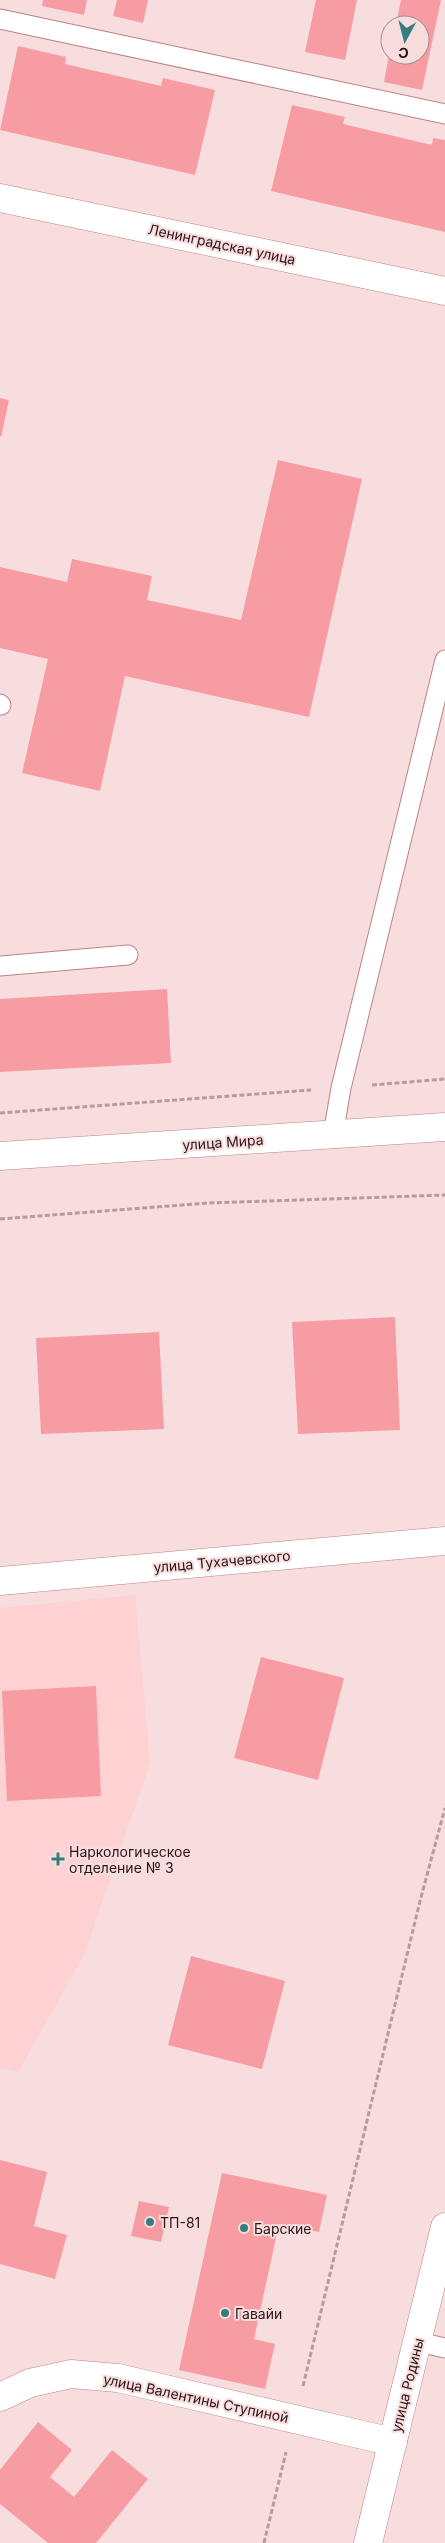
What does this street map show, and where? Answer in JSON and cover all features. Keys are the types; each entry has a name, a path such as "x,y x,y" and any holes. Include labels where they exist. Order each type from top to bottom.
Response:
{"street":[{"name":"Ленинградская улица","path":"0,198 445,291"},
{"name":"улица Мира","path":"0,1156 445,1127"},
{"name":"улица Тухачевского","path":"0,1582 445,1541"},
{"name":"улица Родины","path":"368,2543 445,2227"},
{"name":"улица Валентины Ступиной","path":"0,2397 30,2383 71,2374 118,2378 393,2442"}],"lane":[{"path":"0,19 445,114"},
{"path":"333,1135 342,1088 445,660"},
{"path":"0,966 128,955"},
{"path":"418,2342 445,2348"}],"path":[{"path":"0,1113 445,1079"},
{"path":"0,1220 208,1203 445,1195"},
{"path":"264,2543 420,1901 445,1808"}],"shaded area":[{"name":"Наркологическое отделение № 3","path":"135,1595 150,1763 84,1955 18,2072 0,2068 0,1608"}],"building":[{"path":"43,0 87,0 84,15 42,6"},
{"path":"117,0 148,0 143,23 113,16"},
{"path":"316,0 357,0 345,60 305,52"},
{"path":"401,0 441,0 430,52 430,15 398,15"},
{"path":"18,46 66,57 65,64 161,86 163,78 215,90 195,175 0,130"},
{"path":"387,65 427,65 422,90 384,82"},
{"path":"292,105 345,117 343,124 432,145 433,138 445,140 445,232 271,191"},
{"path":"0,398 9,400 1,437 0,436"},
{"path":"278,460 362,479 309,717 125,676 100,791 22,773 48,659 0,648 0,567 67,582 72,559 152,576 147,600 241,620"},
{"path":"167,989 171,1063 0,1072 0,999"},
{"path":"395,1317 400,1430 298,1434 292,1322"},
{"path":"159,1332 164,1429 41,1434 36,1338"},
{"path":"261,1657 344,1678 318,1780 234,1758"},
{"path":"96,1686 101,1796 7,1801 2,1691"},
{"path":"191,1956 285,1981 262,2069 168,2045"},
{"path":"0,2160 47,2172 34,2226 67,2235 55,2279 0,2264"},
{"path":"222,2173 327,2195 319,2232 279,2224 254,2339 275,2344 265,2389 179,2370"},
{"name":"ТП-81","path":"139,2201 169,2207 161,2242 131,2236"},
{"path":"38,2422 72,2450 50,2477 74,2497 112,2450 148,2479 96,2543 48,2543 0,2504 0,2470"}],"place":[{"name":"Наркологическое отделение № 3","path":"58,1859"},
{"name":"ТП-81","path":"150,2222"},
{"name":"Барские","path":"244,2228"},
{"name":"Гавайи","path":"225,2313"}]}
